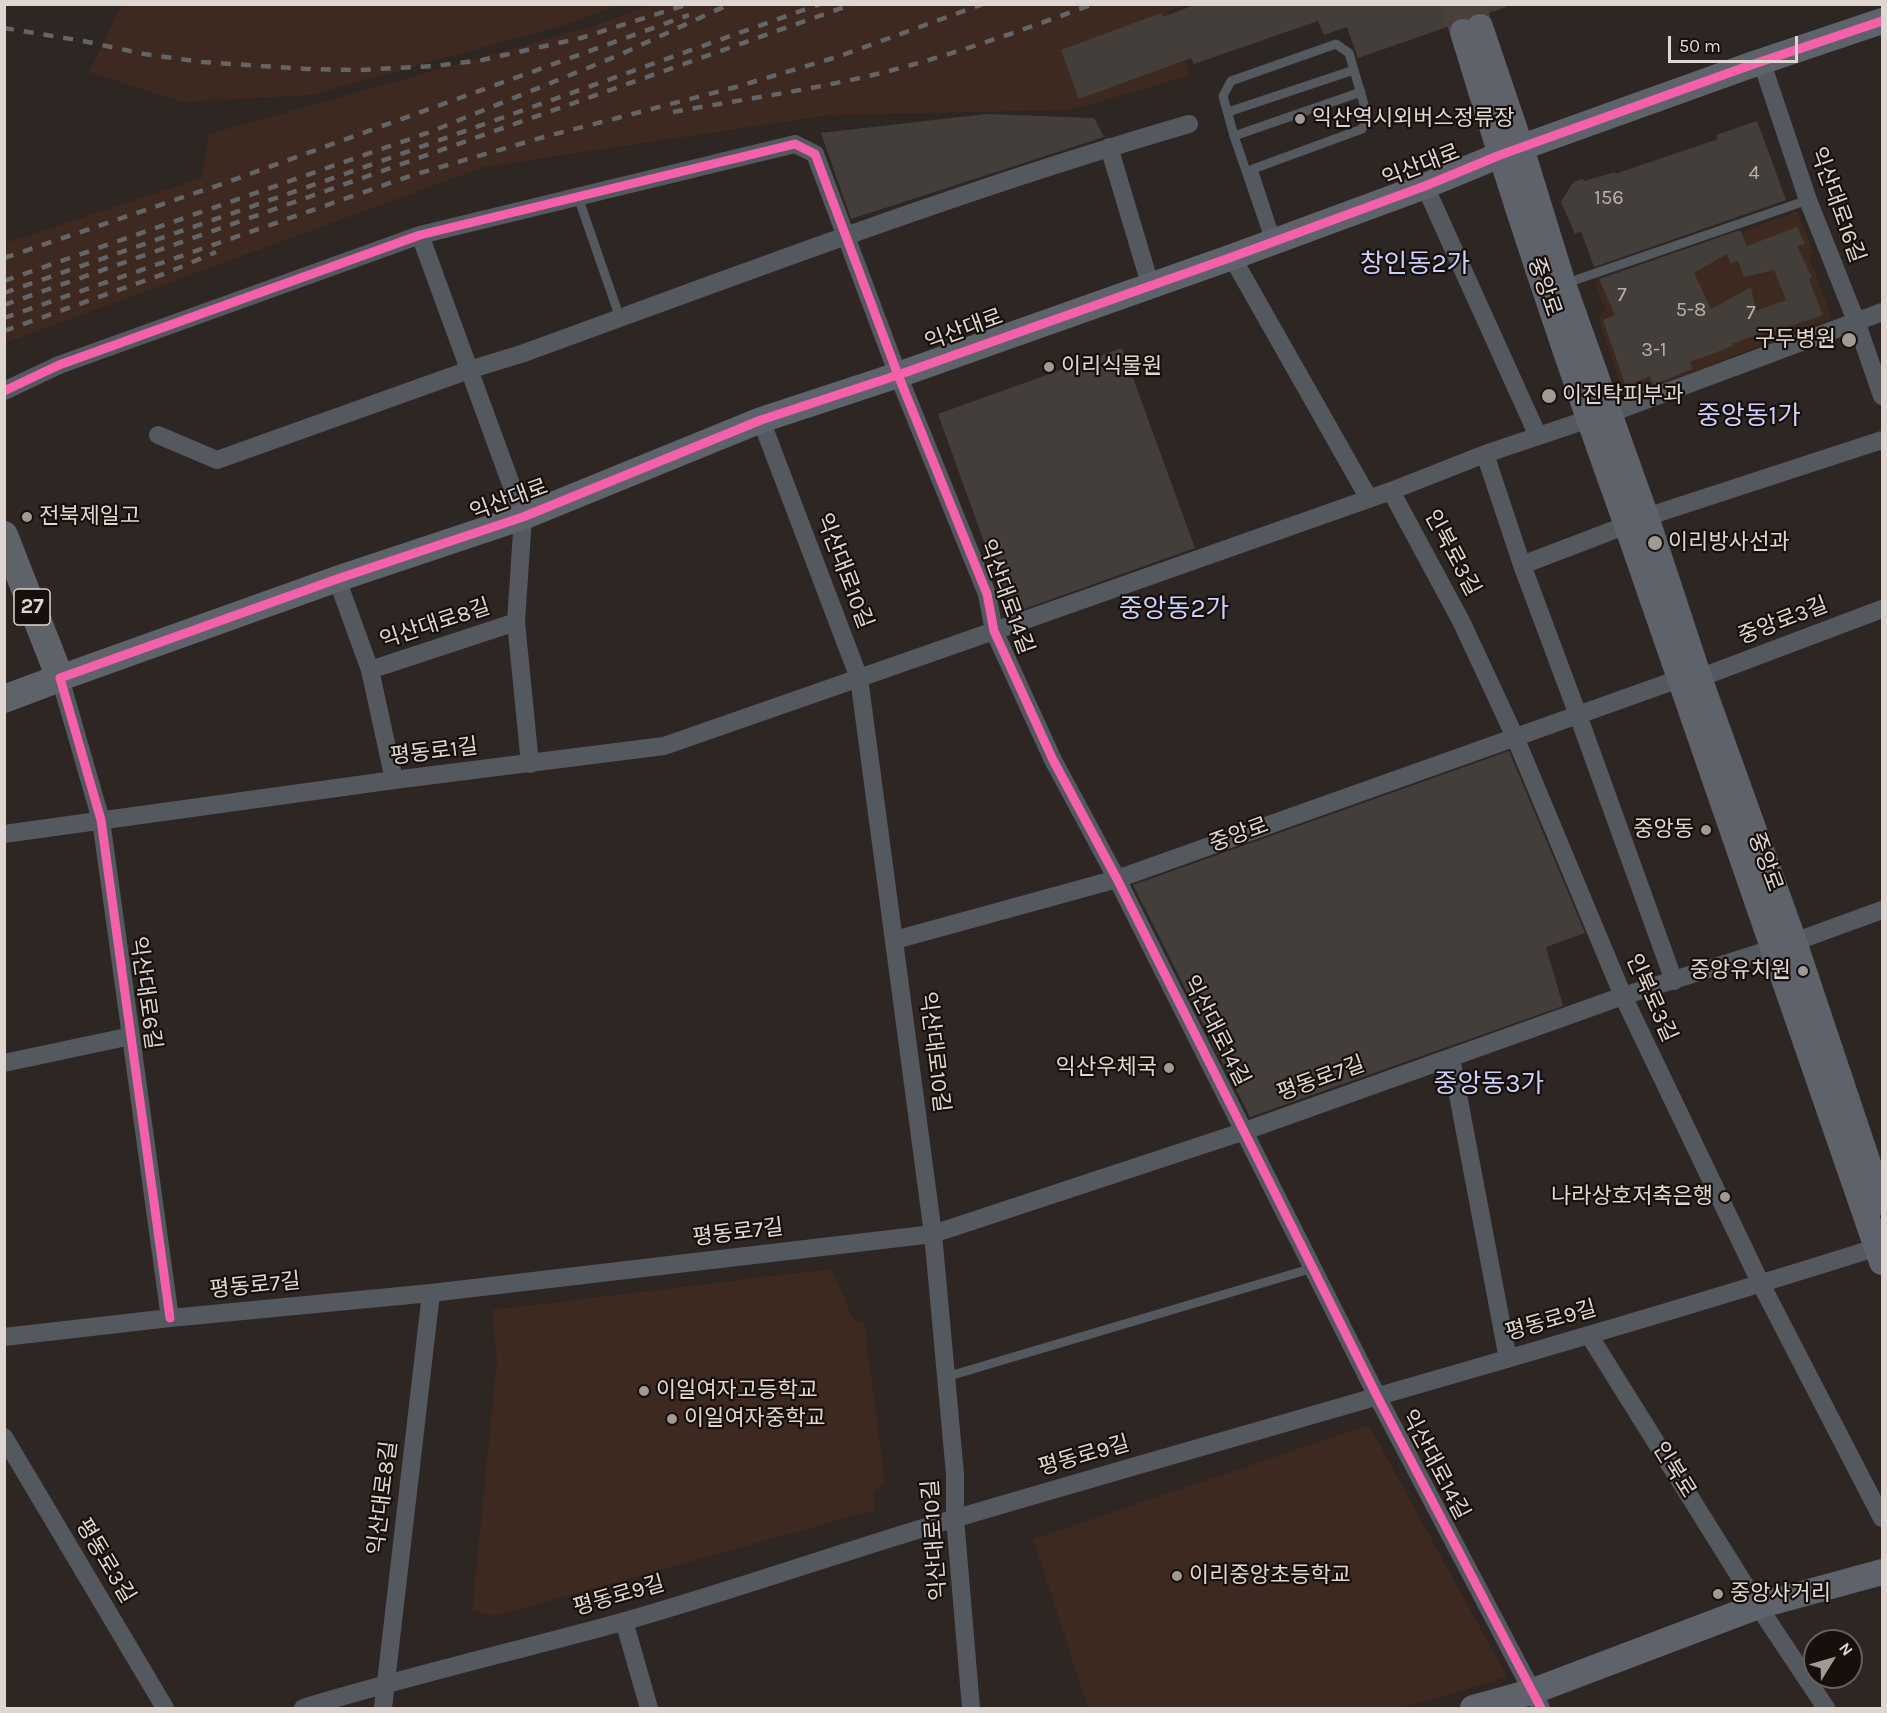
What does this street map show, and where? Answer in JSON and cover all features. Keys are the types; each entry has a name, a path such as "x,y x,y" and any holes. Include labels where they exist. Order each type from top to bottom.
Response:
{"main road":[{"name":"27","path":"4,535 60,678"},
{"name":"익산대로","path":"4,699 60,678"}],"street":[{"name":"익산대로","path":"60,678 337,579 523,517 761,420 898,375 1150,284 1232,257 1511,152 1882,21"},
{"path":"1472,30 1511,152"},
{"name":"익산대로16길","path":"1762,63 1808,200 1856,321 1882,396"},
{"path":"158,435 217,460 846,236 1109,147 1189,124"},
{"name":"익산대로14길","path":"4,390 59,365 420,235 795,144 815,154 898,375 987,594 994,631 1053,760 1117,879 1534,1703"},
{"path":"1109,147 1150,284"},
{"name":"중앙로","path":"1511,152 1563,284 1598,417"},
{"name":"중앙로","path":"1511,152 1598,417 1637,521 1689,678 1784,945 1882,1208"},
{"name":"익산대로","path":"1425,186 1538,436"},
{"path":"420,235 523,517"},
{"path":"1232,257 1368,497"},
{"path":"859,678 1391,490 1485,454 1598,417 1882,312"},
{"name":"익산대로10길","path":"761,420 859,678 933,1234 955,1474 955,1518 971,1708"},
{"path":"1522,565 1637,521 1882,440"},
{"path":"1485,454 1522,565 1674,981"},
{"name":"인북로3길","path":"1391,490 1461,621 1515,737 1623,996 1761,1284 1882,1518"},
{"name":"익산대로8길","path":"523,517 516,622 530,764"},
{"path":"337,579 370,670 394,780"},
{"name":"중앙로3길","path":"1689,678 1882,609"},
{"name":"익산대로8길","path":"370,670 516,622"},
{"name":"익산대로6길","path":"60,678 101,820 170,1318"},
{"name":"평동로1길","path":"4,834 394,780 664,746 859,678"},
{"name":"중앙로","path":"895,940 1117,879 1515,737 1689,678"},
{"name":"평동로7길","path":"4,1337 170,1318 431,1293 933,1234 1245,1131 1623,996 1784,945 1882,910"},
{"name":"중앙로","path":"1784,945 1880,1254"},
{"path":"4,1063 131,1036"},
{"path":"1451,1058 1508,1359"},
{"name":"평동로9길","path":"303,1708 386,1683 624,1621 955,1518 1761,1284 1880,1254"},
{"name":"익산대로8길","path":"383,1708 431,1293"},
{"name":"인북로","path":"1589,1335 1758,1606 1826,1708"},
{"name":"평동로3길","path":"4,1437 165,1708"},
{"path":"1473,1708 1534,1703 1758,1606 1880,1571"},
{"path":"624,1621 649,1708"}],"lane":[{"path":"1336,44 1349,53 1368,118 1362,129 1253,169 1274,242 1234,136 1223,96 1231,81 1336,44"},
{"path":"1228,112 1354,70"},
{"path":"1234,136 1361,92"},
{"path":"578,197 620,318"},
{"name":"중앙로","path":"1563,284 1808,200"},
{"path":"946,1377 1313,1268"}],"shaded area":[{"path":"122,4 620,5 568,24 311,95 182,102 89,72"},
{"path":"650,5 1186,5 1168,12 1191,75 1071,110 830,115 484,167 5,343 5,243 202,178 209,134 597,25"},
{"path":"1797,211 1814,253 1809,256 1832,318 1625,398 1598,317 1606,311 1594,282 1746,231"},
{"path":"831,1269 854,1320 864,1322 885,1482 873,1492 875,1510 495,1616 472,1610 497,1361 492,1310"},
{"path":"1369,1425 1507,1677 1402,1708 1088,1708 1033,1539"}],"building":[{"path":"1197,4 1505,4 1506,7 1486,14 1476,13 1468,18 1458,18 1452,21 1450,26 1358,58 1347,27 1324,35 1318,21 1194,64 1191,58 1079,99 1061,50 1161,13 1163,17"},
{"path":"986,114 1094,118 1104,137 851,219 821,133"},
{"path":"1757,121 1786,200 1594,267 1581,231 1575,234 1561,202 1573,182 1615,172 1615,174 1718,139 1716,135"},
{"path":"1797,227 1805,244 1797,246 1812,278 1809,279 1823,315 1773,332 1772,329 1732,344 1733,346 1690,362 1692,369 1653,385 1650,376 1626,387 1603,320 1615,315 1599,279 1740,230 1747,246","holes":["1727,254 1730,263 1738,261 1744,277 1774,270 1786,300 1756,311 1751,287 1711,309 1694,273"]},
{"path":"1122,348 1195,548 1010,614 938,414"},
{"path":"1509,751 1585,933 1546,947 1563,1006 1250,1117 1133,885"}],"tunnel":[{"path":"1453,4 1463,32"},
{"path":"1472,4 1480,27"}],"railway":[{"path":"4,28 144,54 202,62 359,70 435,66 482,60 581,38 689,4"},
{"path":"4,281 430,132 617,56 730,4"},
{"path":"4,293 820,4"},
{"path":"4,305 853,4"},
{"path":"4,318 413,175 544,137 736,87 840,56 983,4"},
{"path":"673,112 889,71 992,40 1093,4"},
{"path":"4,258 222,184 689,15"},
{"path":"4,331 169,272 216,252"}],"cycle path":[{"path":"170,1318 101,820 60,678 337,579 523,517 761,420 898,375 1232,257 1425,186 1500,155 1751,65 1882,21"},
{"path":"4,391 59,365 420,235 795,144 815,154 898,375 987,594 994,631 1053,760 1117,879 1377,1396 1541,1708"}],"place":[{"name":"익산역시외버스정류장","path":"1300,119"},
{"name":"구두병원","path":"1849,340"},
{"name":"이리식물원","path":"1049,367"},
{"name":"이진탁피부과","path":"1549,396"},
{"name":"전북제일고","path":"27,517"},
{"name":"이리방사선과","path":"1655,543"},
{"name":"중앙동","path":"1706,830"},
{"name":"중앙유치원","path":"1803,971"},
{"name":"익산우체국","path":"1169,1068"},
{"name":"나라상호저축은행","path":"1725,1197"},
{"name":"이일여자고등학교","path":"644,1391"},
{"name":"이일여자중학교","path":"672,1419"},
{"name":"이리중앙초등학교","path":"1177,1576"},
{"name":"중앙사거리","path":"1718,1594"}],"district":[{"name":"창인동2가","path":"1415,265"},
{"name":"중앙동1가","path":"1749,417"},
{"name":"중앙동2가","path":"1174,610"},
{"name":"중앙동3가","path":"1489,1085"}]}
